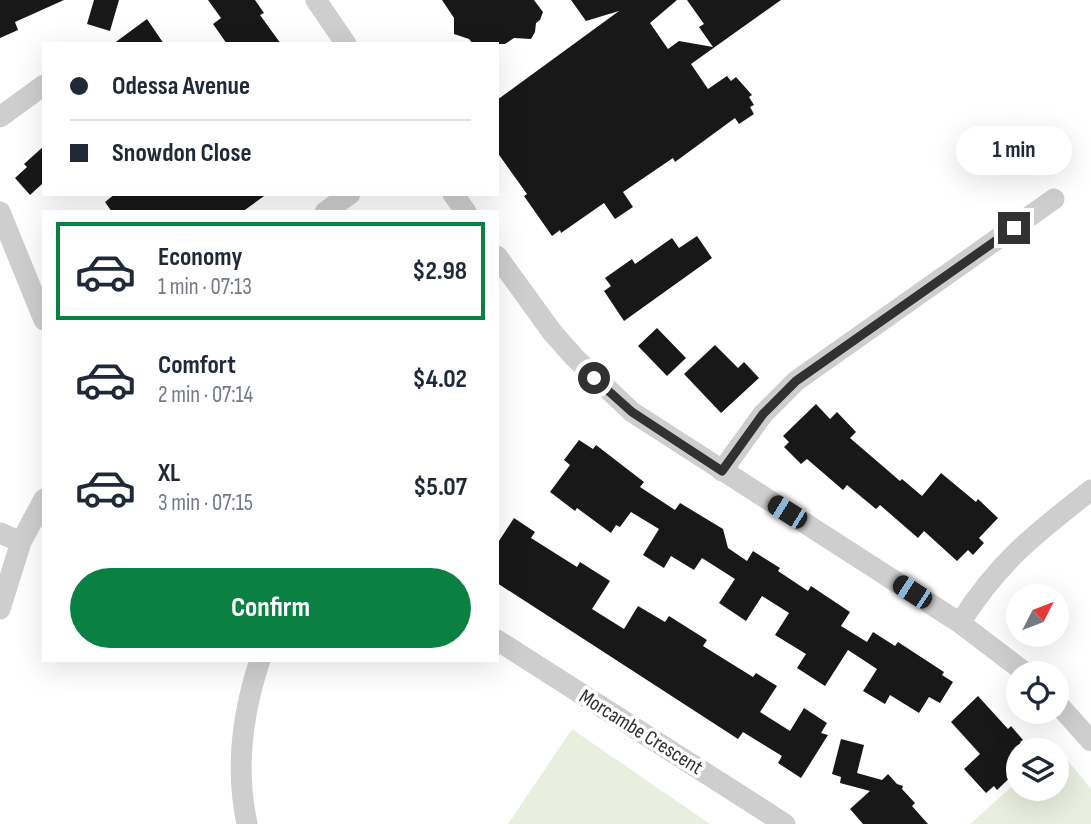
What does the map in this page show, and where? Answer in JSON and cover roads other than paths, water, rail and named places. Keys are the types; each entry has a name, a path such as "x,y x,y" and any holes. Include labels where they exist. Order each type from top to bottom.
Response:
{"street":[{"path":"316,0 345,42"},
{"path":"0,117 42,86"},
{"path":"328,210 346,196"},
{"path":"722,471 763,414 796,381 1054,199"},
{"path":"0,212 42,315"},
{"path":"499,259 552,332 594,378 647,423 960,623 1010,661"},
{"path":"960,623 978,595 1010,557 1029,538 1091,490"},
{"path":"0,609 21,542 42,503"},
{"path":"0,533 21,542"},
{"name":"Morcambe Crescent","path":"499,641 785,824"},
{"path":"247,824 242,799 241,749 251,686 259,662"},
{"path":"1069,716 1091,741"}]}
